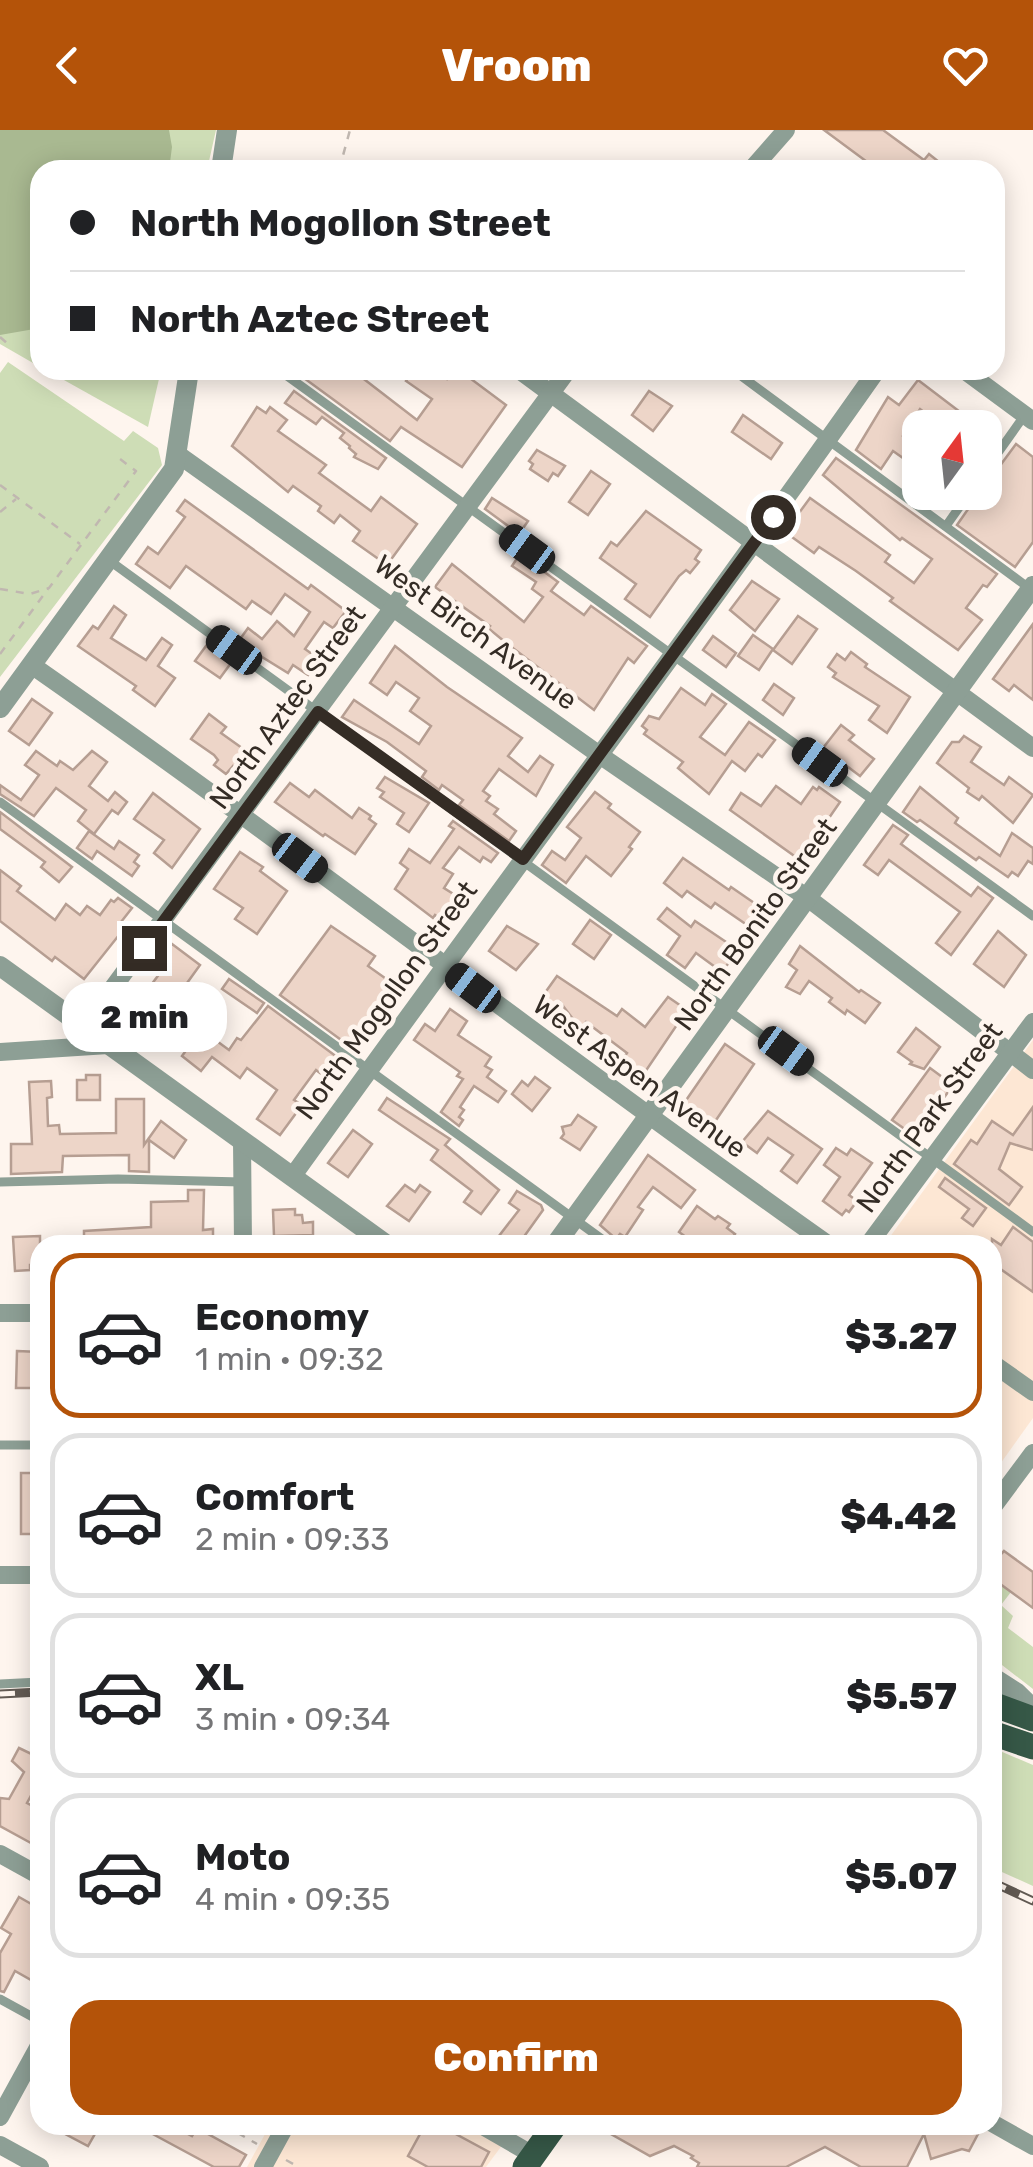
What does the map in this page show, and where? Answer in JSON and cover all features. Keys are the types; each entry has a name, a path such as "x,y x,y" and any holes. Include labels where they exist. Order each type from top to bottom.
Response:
{"main road":[{"path":"1002,1708 1033,1719"},
{"path":"1002,1736 1033,1747"},
{"path":"529,2161 548,2135"}],"street":[{"path":"223,160 227,130"},
{"path":"760,160 786,130"},
{"path":"0,708 174,469 187,380"},
{"path":"533,380 1033,748"},
{"name":"North Aztec Street","path":"84,1027 561,380"},
{"name":"North Mogollon Street","path":"292,1177 602,756 870,380"},
{"path":"978,380 1029,418"},
{"name":"West Birch Avenue","path":"176,453 809,898 1033,1070"},
{"name":"North Bonito Street","path":"562,1235 1032,589"},
{"name":"West Aspen Avenue","path":"33,666 242,814 647,1117 815,1235"},
{"path":"0,966 373,1235"},
{"name":"North Park Street","path":"875,1235 1033,1022"},
{"path":"0,1052 108,1045"},
{"path":"242,1141 244,1235"},
{"path":"0,1314 30,1313"},
{"path":"1002,1370 1033,1392"},
{"path":"1002,1495 1033,1453"},
{"path":"0,1575 30,1575"},
{"path":"1002,1683 1033,1709"},
{"path":"0,1854 30,1870"},
{"path":"0,2117 30,2062"},
{"path":"1002,2129 1033,2146"},
{"path":"263,2167 281,2135"},
{"path":"494,2135 529,2161"},
{"path":"0,2145 40,2167"}],"lane":[{"path":"293,380 1033,916"},
{"path":"747,380 1032,589"},
{"path":"1002,451 1029,418"},
{"path":"946,526 957,510"},
{"path":"108,559 1033,1232"},
{"path":"0,802 597,1235"},
{"path":"0,1182 243,1182"},
{"path":"0,1446 30,1445"},
{"path":"0,1684 30,1682"},
{"path":"0,1999 30,2016"}],"path":[{"path":"342,160 350,130"},
{"path":"0,336 8,344"},
{"path":"0,654 136,471 116,456"},
{"path":"0,485 81,545"},
{"path":"0,512 17,498"},
{"path":"69,562 75,576"},
{"path":"0,589 20,594 49,588"}],"shaded area":[{"path":"1033,1040 1033,1418 1002,1461 1002,1235 891,1235"},
{"path":"265,2135 510,2135 486,2167 247,2167"}],"green space":[{"path":"0,130 216,130 209,160 30,160 30,361 0,344"},
{"path":"0,130 169,130 170,160 30,160 30,330 0,335"},
{"path":"8,362 124,441 133,431 158,448 162,465 0,677 0,373"},
{"path":"64,380 159,380 148,427"},
{"path":"1002,1585 1011,1592 1002,1604"},
{"path":"1002,1606 1013,1616 1008,1628 1033,1647 1033,1689 1002,1665"},
{"path":"1002,1752 1033,1765 1033,1886 1002,1872"}],"building":[{"path":"824,130 883,130 924,160 864,160"},
{"path":"307,380 365,380 417,420 432,399 407,380 472,380 506,405 462,467 401,427 390,441"},
{"path":"918,380 957,410 902,410 902,457 893,451 881,469 856,450 888,397 899,405"},
{"path":"294,391 386,458 378,469 354,457 356,454 340,438 344,433 322,417 316,424 285,403"},
{"path":"649,391 672,406 653,431 632,415"},
{"path":"257,407 266,413 270,407 287,420 278,431 326,465 319,473 371,511 381,497 417,524 387,565 353,541 360,531 340,515 334,523 318,511 321,506 293,486 288,492 232,446"},
{"path":"743,415 782,443 771,459 732,432"},
{"path":"1016,444 1033,457 1033,542 1015,567 957,525 967,510 1002,510 1002,463"},
{"path":"537,450 565,466 558,476 553,473 548,481 530,469 533,464 529,461"},
{"path":"836,458 902,506 902,510 908,510 997,574 966,608 982,620 958,650 856,571 819,547 814,553 785,532 810,498 890,555 885,562 914,583 932,559 900,540 823,475"},
{"path":"591,471 610,484 588,515 569,502"},
{"path":"492,498 528,521 519,534 485,509"},
{"path":"185,500 308,589 311,585 346,611 333,628 324,622 305,649 319,659 308,675 293,665 288,673 238,642 248,628 262,639 277,621 294,636 310,612 285,594 271,614 252,601 246,609 186,566 170,588 136,564 148,547 158,554 185,517 177,511"},
{"path":"646,511 701,550 695,559 699,562 690,573 686,570 679,576 650,617 625,599 636,584 600,558 611,542 617,546"},
{"path":"520,554 558,582 551,591 584,615 591,606 647,646 634,663 628,658 594,710 435,587 452,564 524,622 543,597 532,589 536,582 512,566"},
{"path":"752,581 779,599 755,631 730,610"},
{"path":"114,606 126,615 111,638 146,660 162,638 172,645 158,666 175,678 155,706 133,690 136,686 78,646 93,626 98,629"},
{"path":"798,616 817,629 792,664 773,650"},
{"path":"1033,624 1033,700 1014,685 1009,691 993,679"},
{"path":"753,635 773,649 759,670 738,656"},
{"path":"713,636 736,653 726,667 703,650"},
{"path":"206,646 231,663 220,678 195,661"},
{"path":"395,646 522,738 508,756 528,772 540,756 553,765 536,796 499,769 483,791 490,796 486,801 498,809 494,814 516,831 509,841 459,805 463,800 442,785 439,790 422,777 426,771 387,742 342,717 354,700 419,744 431,726 410,711 419,698 396,682 387,695 370,683"},
{"path":"851,652 867,664 865,667 910,697 887,733 869,720 879,706 833,677 836,673 828,667 837,654 845,660"},
{"path":"774,684 794,698 783,715 763,700"},
{"path":"681,688 705,705 712,694 726,704 700,737 725,755 749,722 775,740 745,771 732,761 709,794 678,768 683,762 644,734 647,730 642,726 649,716 659,719"},
{"path":"32,699 52,713 29,745 9,731"},
{"path":"209,714 226,727 221,733 249,753 237,769 233,766 226,774 214,765 218,760 214,755 191,739"},
{"path":"841,725 854,735 849,740 874,759 860,776 823,748"},
{"path":"964,736 981,747 971,762 1004,785 1009,777 1033,795 1013,823 982,796 979,800 967,792 969,788 937,763 952,742 959,742"},
{"path":"36,751 57,766 60,761 73,770 92,751 107,762 89,786 108,801 115,792 127,802 118,814 112,810 94,834 78,821 86,810 56,788 34,816 0,794 0,785 21,800 39,775 25,765"},
{"path":"385,777 429,803 409,832 397,824 404,813 380,797 384,792 377,788"},
{"path":"290,783 309,797 315,790 352,818 359,808 371,816 369,819 376,824 355,854 275,802"},
{"path":"776,786 801,804 813,787 840,802 800,860 730,810 741,793 761,806"},
{"path":"920,787 958,818 955,823 1000,856 1012,833 1033,848 1033,864 1028,861 1018,876 1012,872 1008,877 979,857 976,860 920,820 917,822 903,812"},
{"path":"595,792 611,804 608,808 640,832 611,876 586,856 566,883 542,865 552,851 565,860 581,838 567,827"},
{"path":"153,793 200,829 172,868 154,853 164,840 134,819"},
{"path":"0,812 72,867 59,882 41,867 45,862 0,829"},
{"path":"453,821 498,853 491,862 483,857 480,862 459,847 443,868 453,874 444,888 463,900 447,923 435,915 433,918 395,889 408,869 400,863 409,849 430,863 454,829 449,826"},
{"path":"893,825 908,835 901,844 971,896 978,887 993,898 951,955 936,943 960,912 889,860 878,875 864,865"},
{"path":"89,831 114,849 119,841 139,855 134,862 139,866 132,876 97,851 92,859 77,848"},
{"path":"240,852 263,867 260,871 287,891 257,934 235,919 243,908 214,889"},
{"path":"683,858 763,909 750,927 715,903 711,908 687,891 682,897 664,883"},
{"path":"0,870 21,886 17,891 55,920 66,904 80,915 87,906 100,915 111,900 118,898 132,908 121,922 127,925 84,979 55,957 52,961 0,921"},
{"path":"667,908 691,927 695,921 738,950 722,972 696,953 685,968 667,955 680,936 658,919"},
{"path":"590,920 611,935 594,959 573,944"},
{"path":"331,926 375,956 368,966 399,988 387,1004 377,1007 348,1045 280,995"},
{"path":"507,926 538,944 516,970 489,951"},
{"path":"998,931 1026,955 1004,987 974,964"},
{"path":"172,944 200,965 182,990 207,1009 195,1025 229,1050 268,1006 337,1057 324,1076 316,1070 294,1100 302,1105 280,1135 257,1119 277,1090 247,1068 240,1078 212,1057 201,1071 182,1056 193,1041 164,1020 150,1038 125,1020 160,973 154,969"},
{"path":"800,946 859,992 880,1003 865,1023 829,1002 832,998 809,981 800,994 786,987 797,970 789,964"},
{"path":"557,976 617,1016 622,1009 645,1027 668,997 687,1010 643,1075 622,1060 627,1053 586,1022 583,1026 573,1019 560,1002 556,1007 542,997"},
{"path":"229,979 264,1003 257,1013 222,989"},
{"path":"450,1009 467,1021 458,1035 491,1057 485,1066 492,1070 487,1077 506,1091 498,1102 474,1086 460,1107 464,1110 459,1126 441,1112 463,1079 457,1076 460,1072 414,1040 425,1024 435,1031"},
{"path":"916,1028 940,1047 924,1069 910,1064 898,1052"},
{"path":"725,1044 754,1064 710,1129 680,1109"},
{"path":"930,1068 953,1085 916,1137 892,1120"},
{"path":"86,1075 100,1075 100,1100 77,1100 77,1080 86,1080"},
{"path":"535,1077 550,1088 532,1111 512,1094 522,1081 528,1086"},
{"path":"51,1081 48,1126 59,1125 60,1134 116,1133 116,1099 144,1099 144,1145 161,1121 186,1140 174,1158 149,1140 149,1172 129,1171 129,1155 63,1156 62,1172 11,1174 11,1144 32,1144 29,1082"},
{"path":"387,1098 450,1139 445,1145 499,1190 481,1214 464,1202 472,1191 431,1160 438,1150 379,1110"},
{"path":"1033,1107 1033,1150 1010,1143 999,1169 1022,1187 1009,1205 954,1164 971,1140 977,1144 992,1121 1013,1135"},
{"path":"768,1111 822,1149 797,1183 781,1171 793,1155 768,1138 757,1153 742,1142"},
{"path":"578,1115 596,1127 580,1150 561,1138 562,1127 571,1125"},
{"path":"353,1130 372,1144 348,1177 328,1163"},
{"path":"836,1148 847,1155 851,1149 872,1163 849,1195 857,1201 842,1215 823,1201 840,1177 824,1165"},
{"path":"648,1155 695,1190 681,1208 653,1187 638,1207 643,1210 626,1235 611,1235 600,1225"},
{"path":"945,1178 986,1208 973,1226 962,1218 969,1209 939,1187"},
{"path":"405,1185 415,1192 420,1185 430,1192 409,1221 387,1206"},
{"path":"188,1190 204,1190 203,1230 213,1229 213,1235 84,1235 84,1231 151,1227 151,1202 188,1201"},
{"path":"517,1191 541,1205 543,1210 525,1235 500,1235 519,1210 509,1203"},
{"path":"697,1206 730,1224 727,1228 735,1234 683,1235 679,1232"},
{"path":"295,1209 295,1215 302,1215 303,1223 313,1222 313,1235 274,1235 273,1210"},
{"path":"1013,1227 1033,1242 1033,1292 1002,1270 1002,1244"},
{"path":"30,1236 30,1270 15,1271 13,1237"},
{"path":"17,1351 30,1352 30,1388 16,1388"},
{"path":"21,1473 30,1473 30,1534 21,1534"},
{"path":"1002,1553 1033,1572 1033,1608 1002,1585"},
{"path":"19,1748 30,1753 30,1842 0,1826 0,1798 9,1799 24,1772 12,1761"},
{"path":"19,1897 30,1903 30,1979 15,1971 4,1992 0,1991 0,1953 11,1934 1,1928"},
{"path":"67,2135 94,2135 88,2146"},
{"path":"155,2135 210,2135 246,2155 239,2167 214,2167"},
{"path":"420,2135 458,2135 489,2152 481,2167 428,2167 408,2156"},
{"path":"613,2135 923,2135 907,2167 861,2167 825,2147 786,2167 697,2167 699,2163 693,2156 674,2146 650,2156"},
{"path":"924,2135 977,2135 969,2151 962,2149 931,2159"}],"railway":[{"path":"0,1694 30,1692"},
{"path":"1002,1887 1033,1901"}],"route":[{"path":"144,948 318,712 523,859 773,517"}]}
